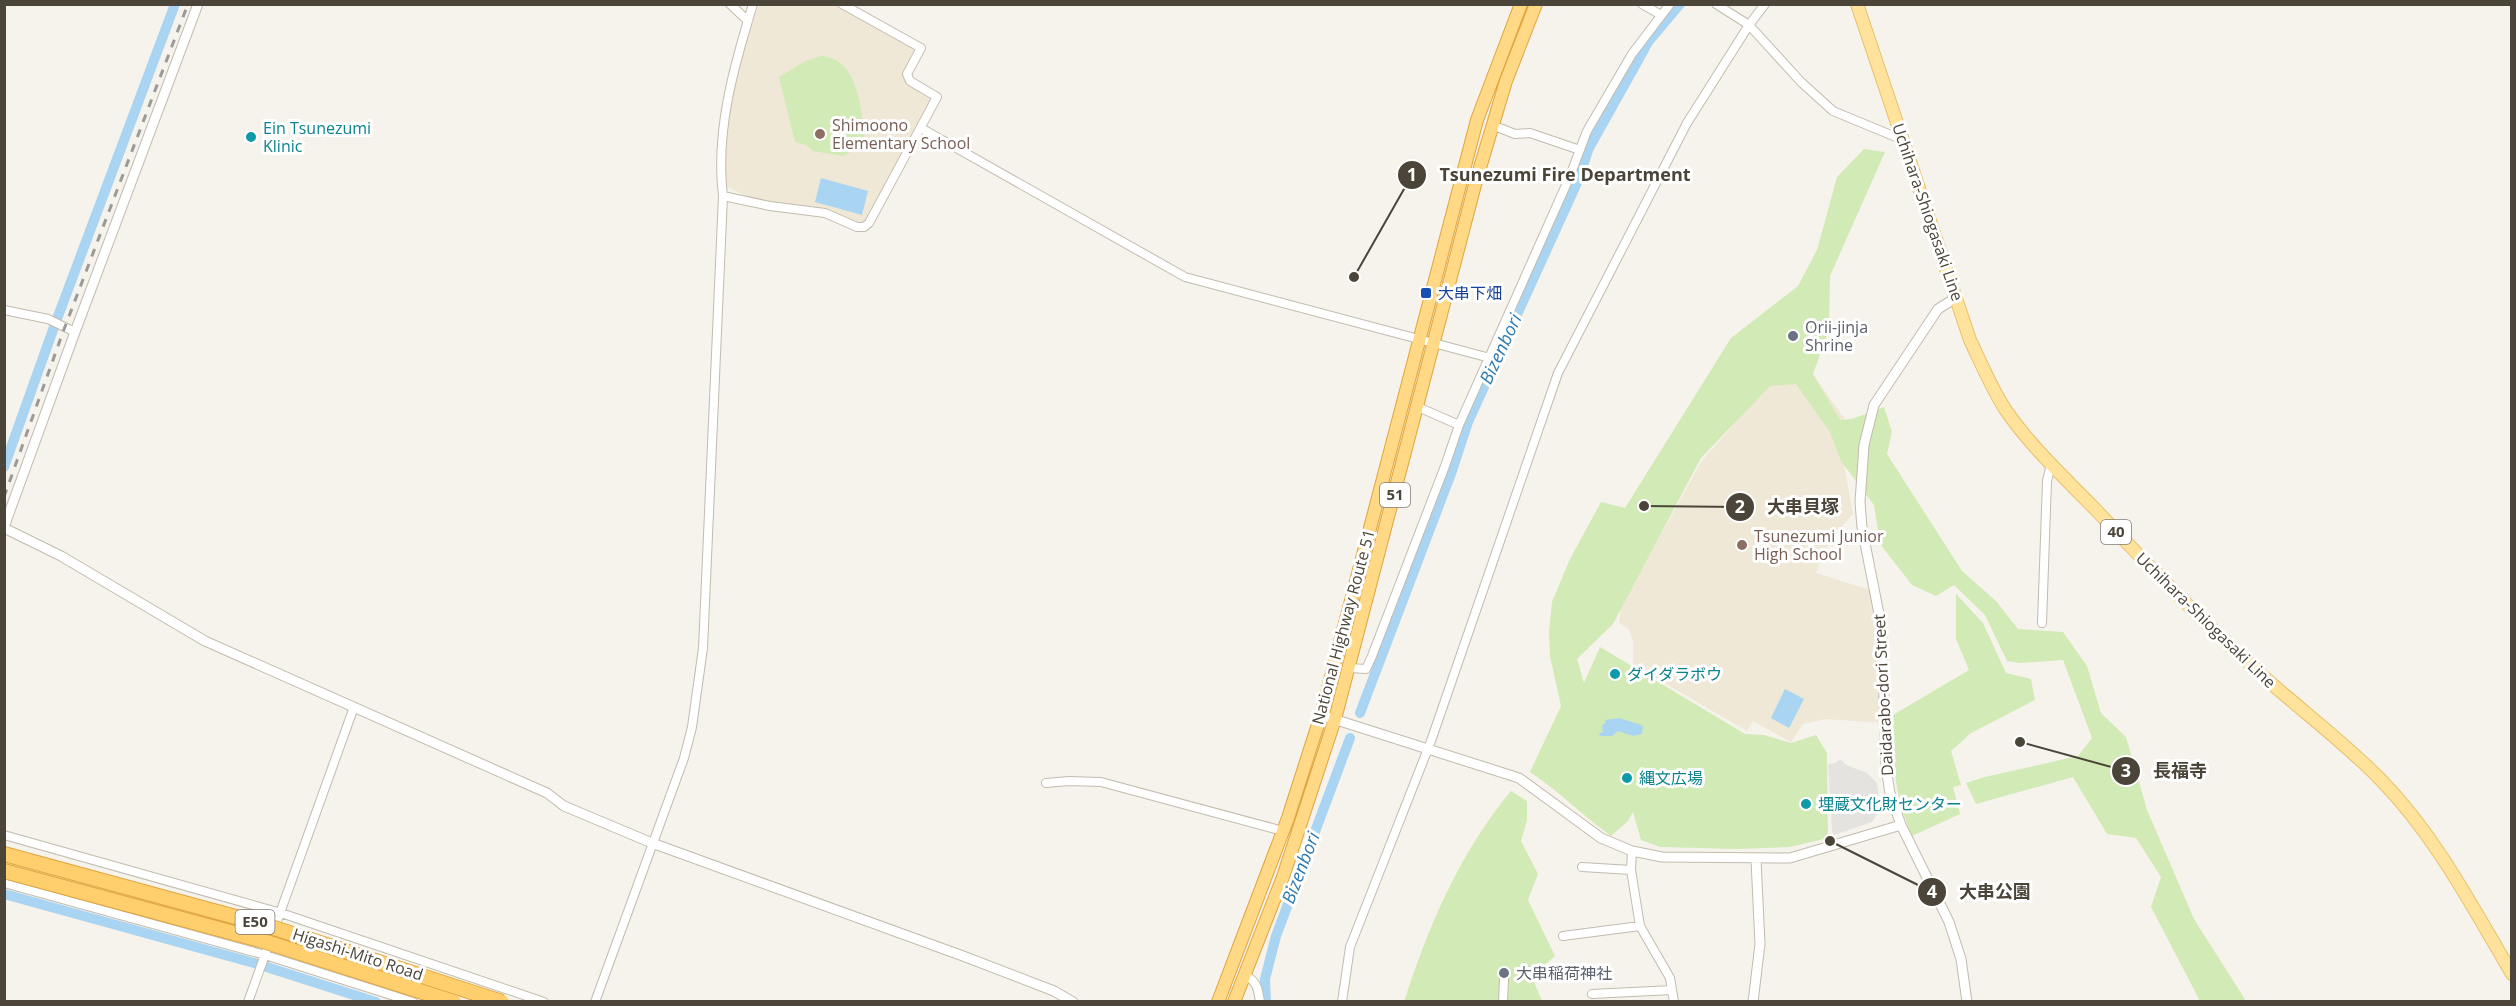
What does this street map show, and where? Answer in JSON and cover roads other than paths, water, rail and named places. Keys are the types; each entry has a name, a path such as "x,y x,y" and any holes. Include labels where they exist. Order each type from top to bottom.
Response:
{"highway":[{"name":"National Highway Route 51","path":"1218,1002 1283,831 1321,715 1477,120 1521,4"},
{"name":"National Highway Route 51","path":"1234,1002 1287,865 1335,719 1492,125 1506,81 1536,4"},
{"name":"Higashi-Mito Road","path":"4,854 265,925 502,1002"},
{"name":"Higashi-Mito Road","path":"4,871 260,940 454,1002"}],"main road":[{"name":"Uchihara-Shiogasaki Line","path":"1857,4 1970,340 1992,386 2023,433 2186,604 2263,676 2378,777 2404,804 2441,856 2511,974"}],"street":[{"path":"198,4 4,527 61,556 205,641 548,793 564,806 652,843 1054,991 1073,1002"},
{"path":"730,4 748,21"},
{"path":"595,1002 684,758 692,727 703,648 723,196 720,173 729,88 753,4"},
{"path":"723,196 770,206 825,213 864,227 869,223 937,97 910,81 908,74 921,48 842,4"},
{"path":"1642,4 1661,15"},
{"path":"1350,668 1366,669 1372,656 1446,466 1459,425 1587,131 1632,54 1670,4"},
{"path":"1716,4 1749,25 1801,82 1833,111 1903,140"},
{"path":"1342,1002 1350,947 1428,748 1558,373 1687,123 1749,25 1765,4"},
{"path":"1492,125 1515,134 1530,133 1580,150"},
{"path":"921,128 1178,274 1490,358"},
{"name":"Daidarabo-dori Street","path":"1957,297 1949,301 1932,318 1879,394 1868,426 1863,454 1860,502 1862,528 1882,629 1887,780 1893,806 1901,825 1949,922 1961,959 1967,1002"},
{"path":"4,310 52,321 75,332"},
{"path":"1418,407 1459,425"},
{"path":"2042,623 2047,480 2051,464"},
{"path":"248,1002 354,707"},
{"path":"1321,715 1519,778 1602,838 1632,851 1662,857 1756,860 1801,856 1901,825"},
{"path":"1046,783 1101,782 1283,831"},
{"path":"4,835 281,913 544,1002"},
{"path":"1632,851 1631,870 1640,926 1666,972 1674,1002"},
{"path":"1753,1002 1760,944 1756,860"},
{"path":"1582,867 1631,870"},
{"path":"4,883 413,1002"},
{"path":"1563,936 1640,926"},
{"path":"1244,975 1258,985 1260,1002"},
{"path":"1503,1002 1504,979"},
{"path":"1592,994 1672,990"}],"water":[{"path":"821,178 868,191 862,215 815,202"},
{"path":"1785,689 1804,699 1789,728 1771,718"},
{"path":"1619,718 1641,725 1642,734 1633,736 1618,731 1612,736 1600,736 1599,733 1604,732 1601,729 1604,728 1601,727 1606,722 1605,720"}],"waterway":[{"path":"4,467 175,4"},
{"name":"Bizenbori","path":"1360,713 1452,471 1468,422 1577,183 1589,148 1648,42 1680,4"},
{"name":"Bizenbori","path":"1266,1002 1265,979 1276,936 1350,738"},
{"path":"4,894 254,963 376,1002"}],"railway":[{"path":"4,497 63,332 188,4"}],"place":[{"name":"Shimoono Elementary School","path":"820,134"},
{"name":"Ein Tsunezumi Klinic","path":"251,137"},
{"name":"Tsunezumi Fire Department","path":"1354,277"},
{"name":"大串下畑","path":"1426,293"},
{"name":"Orii-jinja Shrine","path":"1793,336"},
{"name":"大串貝塚","path":"1644,506"},
{"name":"Tsunezumi Junior High School","path":"1742,545"},
{"name":"ダイダラボウ","path":"1615,674"},
{"name":"長福寺","path":"2020,742"},
{"name":"縄文広場","path":"1627,778"},
{"name":"埋蔵文化財センター","path":"1806,804"},
{"name":"大串公園","path":"1830,841"},
{"name":"大串稲荷神社","path":"1504,973"}]}
